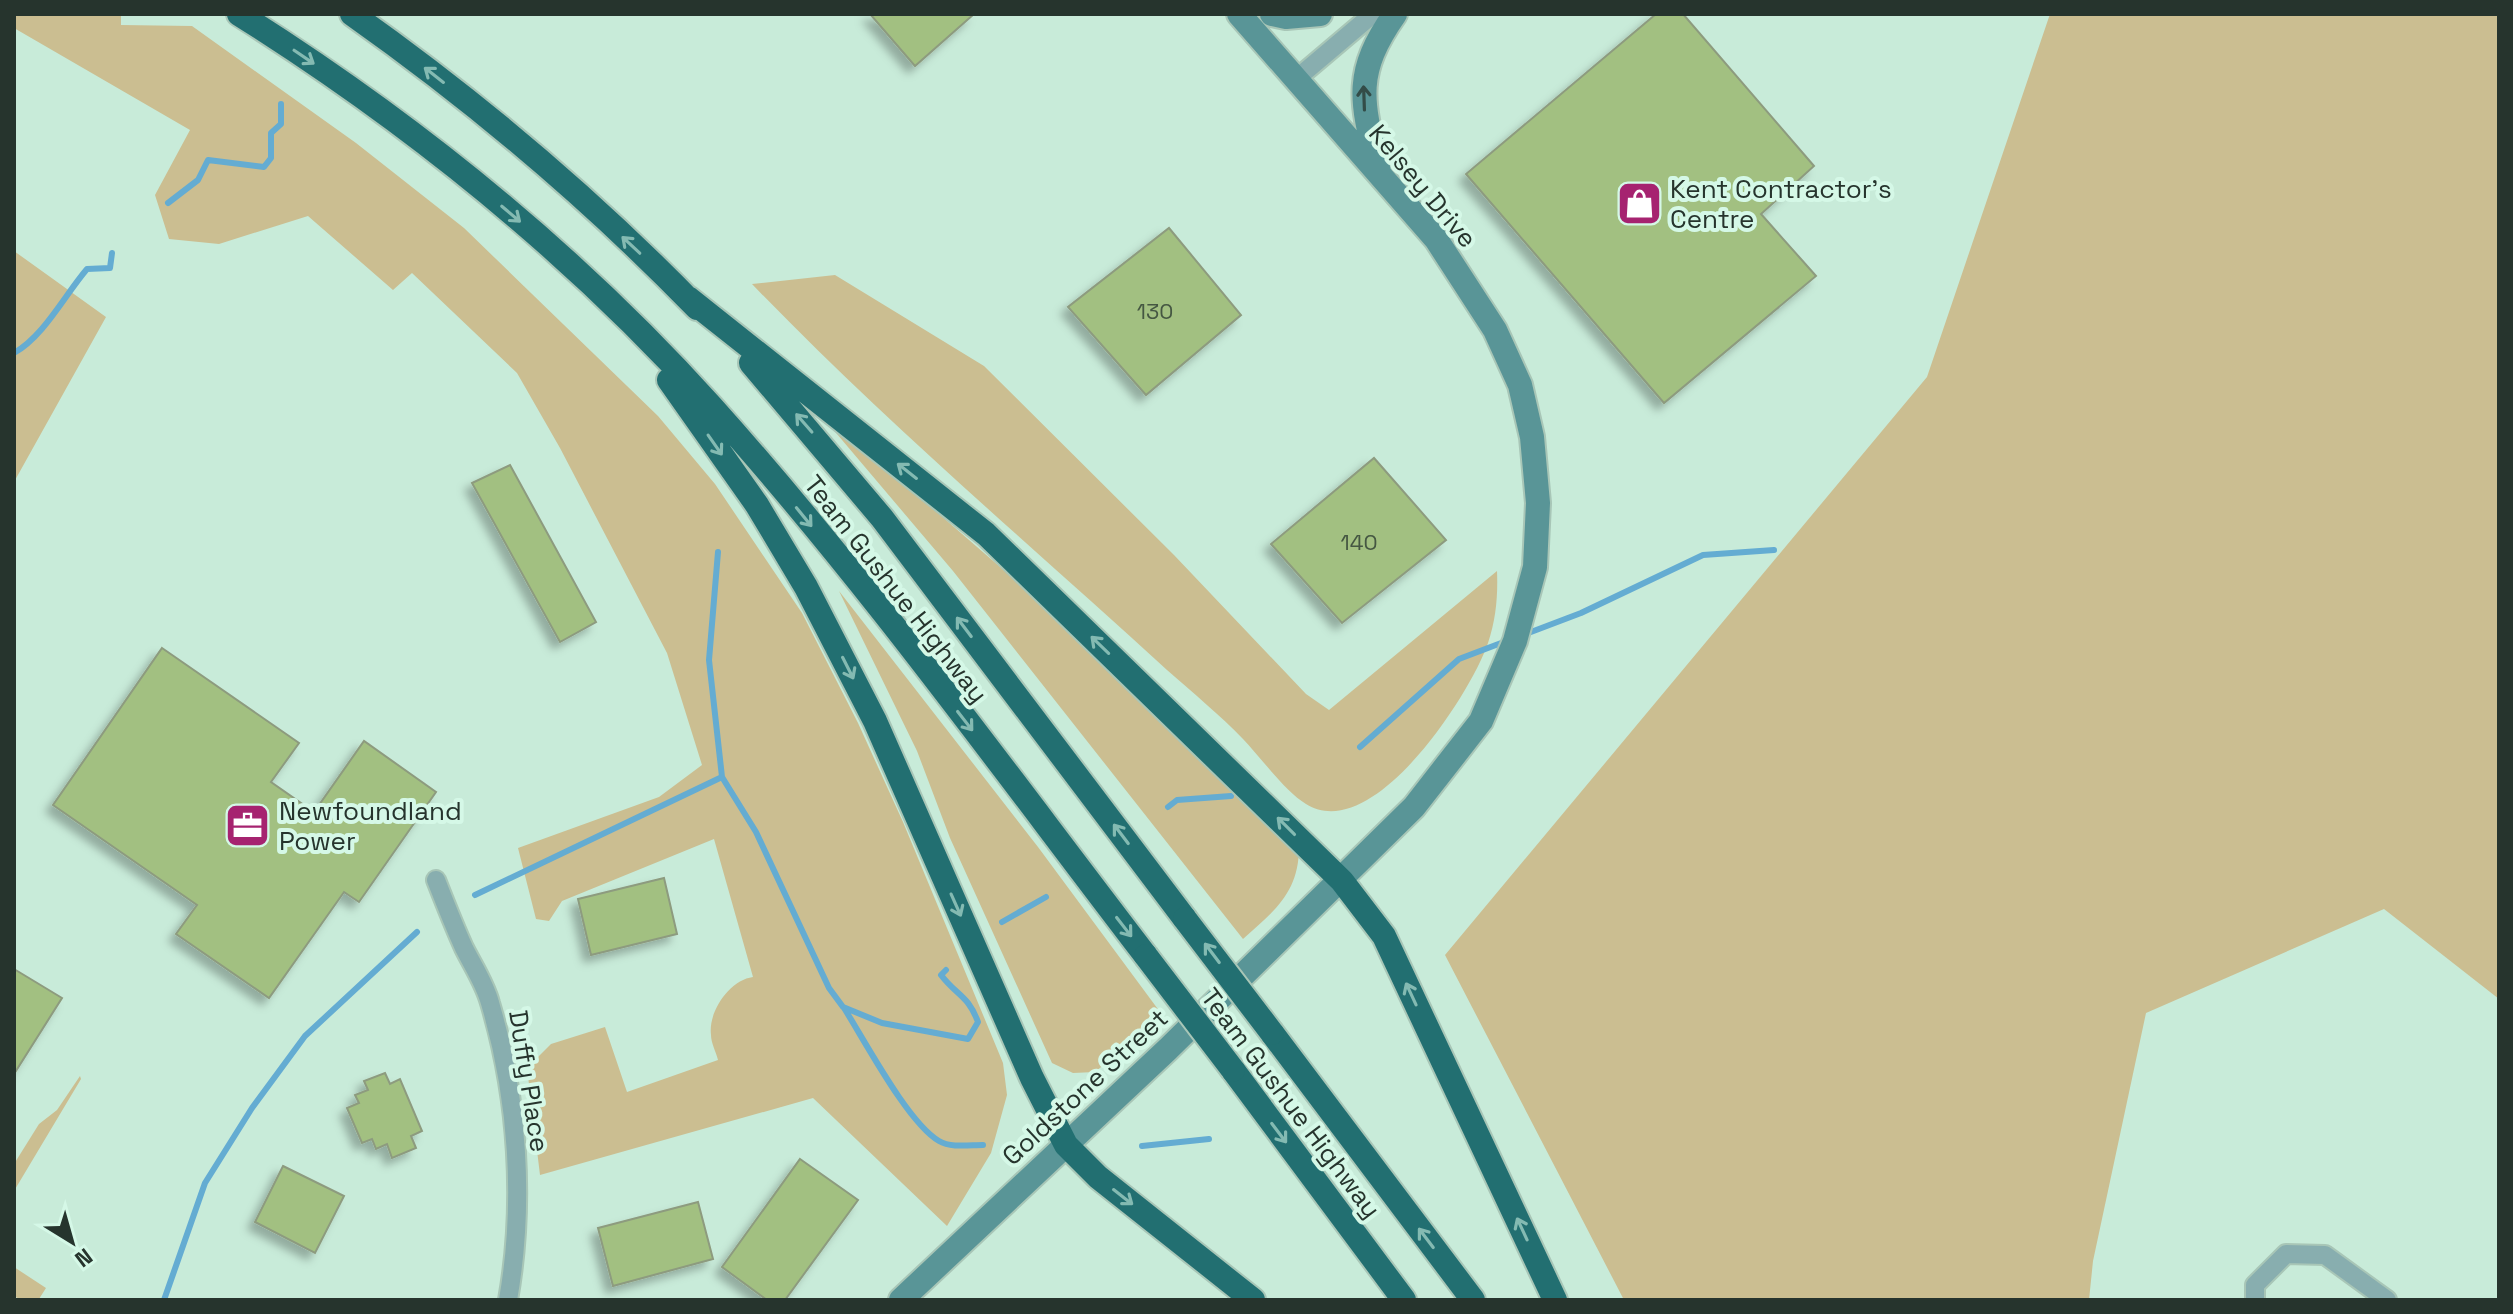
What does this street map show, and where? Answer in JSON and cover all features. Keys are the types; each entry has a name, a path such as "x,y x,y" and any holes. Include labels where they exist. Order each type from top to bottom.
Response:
{"highway":[{"name":"Team Gushue Highway","path":"239,14 370,102 541,238 621,313 710,406 890,623 1233,1070 1404,1300"},
{"name":"Team Gushue Highway","path":"352,14 488,118 591,207 688,298 755,367 882,518 1473,1300"},
{"path":"688,298 986,534 1342,881 1384,936 1555,1300"},
{"path":"621,313 757,505 806,587 875,721 1032,1078 1066,1145 1098,1177 1253,1300"}],"main road":[{"name":"Kelsey Drive","path":"1239,14 1436,239 1452,262 1495,330 1520,385 1532,437 1536,477 1535,567 1515,641 1481,721 1414,807 1342,881"},
{"path":"1272,14 1286,17 1320,14"},
{"path":"1379,174 1366,118 1364,82 1374,44 1395,14"},
{"name":"Goldstone Street","path":"901,1300 1342,881"}],"street":[{"path":"1295,80 1373,14"},
{"name":"Duffy Place","path":"436,880 490,1001 514,1126 517,1231 508,1300"},
{"path":"2255,1300 2255,1285 2286,1254 2325,1255 2387,1300"}],"shaded area":[{"path":"14,14 121,14 121,25 192,26 356,143 464,228 658,416 715,484 802,613 858,723 903,822 1003,1063 1007,1095 991,1153 947,1226 813,1098 540,1175 527,1068 551,1044 605,1027 627,1092 718,1060 711,1035 713,1016 729,990 744,979 753,977 714,839 562,901 549,921 536,919 518,848 659,797 702,765 667,653 560,448 517,373 412,273 393,290 308,216 219,244 169,239 155,195 190,130 14,28"},
{"path":"2050,14 2499,14 2499,999 2384,909 2146,1013 2093,1261 2089,1300 1624,1300 1445,955 1927,377"},
{"path":"14,251 106,317 14,482"},
{"path":"835,275 984,366 1174,555 1306,694 1329,710 1497,571 1496,607 1488,643 1462,695 1441,727 1389,785 1360,804 1332,811 1306,804 1282,783 1225,721 904,432 752,284"},
{"path":"809,401 1045,606 1299,847 1295,877 1283,900 1243,939 953,571"},
{"path":"839,591 1038,847 1163,1016 1095,1072 1073,1073 1052,1063 950,838 917,751"},
{"path":"80,1076 14,1191 14,1164 39,1124 57,1110"},
{"path":"14,1267 46,1288 39,1299 21,1300 14,1296"}],"building":[{"path":"870,14 974,14 915,66"},
{"path":"1656,14 1683,14 1814,166 1761,214 1816,276 1664,403 1466,174"},
{"path":"1169,228 1241,315 1146,395 1068,307"},
{"path":"1374,458 1446,540 1342,623 1271,544"},
{"path":"510,465 596,622 560,642 472,483"},
{"name":"Newfoundland Power","path":"162,648 299,743 271,782 314,812 364,741 436,792 359,902 344,892 269,998 176,934 197,905 53,805"},
{"path":"664,878 677,934 591,955 578,899"},
{"path":"14,969 62,998 14,1074"},
{"path":"385,1073 390,1084 400,1079 422,1131 411,1136 416,1148 392,1158 387,1144 376,1149 372,1139 362,1143 347,1108 359,1103 355,1095 368,1090 364,1081"},
{"path":"800,1159 858,1200 785,1300 767,1300 722,1267"},
{"path":"283,1166 344,1196 315,1253 255,1222"},
{"path":"698,1202 713,1259 613,1286 598,1228"}],"waterway":[{"path":"168,203 198,180 208,160 264,167 271,158 271,133 281,124 281,104"},
{"path":"14,353 44,326 87,269 110,268 112,253"},
{"path":"1523,635 1581,613 1703,555 1774,550"},
{"path":"475,895 722,777 709,660 718,552"},
{"path":"1360,747 1459,659 1509,640"},
{"path":"722,777 756,832 829,988 843,1007 882,1023 968,1039 978,1022 966,1001 941,975 946,970"},
{"path":"1168,807 1177,800 1231,796"},
{"path":"1002,922 1046,897"},
{"path":"164,1300 205,1183 252,1108 305,1036 417,932"},
{"path":"844,1008 901,1100 927,1131 949,1145 983,1145"},
{"path":"1142,1146 1209,1139"}],"place":[{"name":"Kent Contractor's Centre","path":"1639,204"},
{"name":"Newfoundland Power","path":"248,826"}]}
